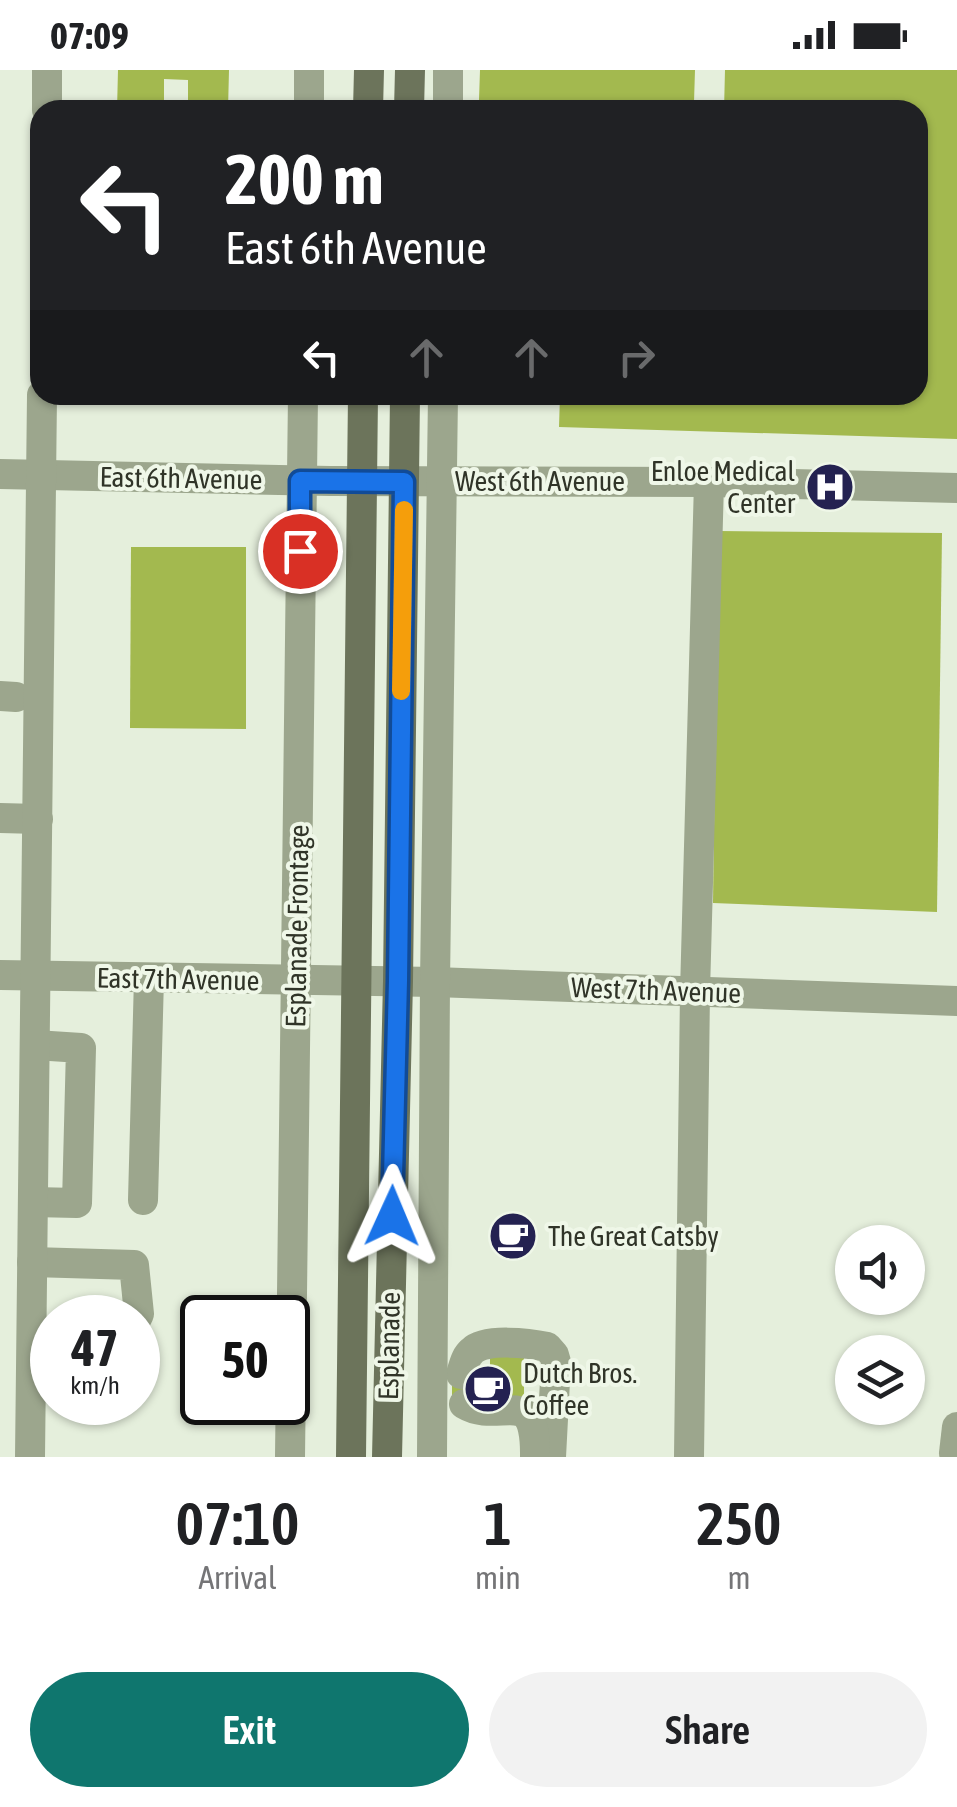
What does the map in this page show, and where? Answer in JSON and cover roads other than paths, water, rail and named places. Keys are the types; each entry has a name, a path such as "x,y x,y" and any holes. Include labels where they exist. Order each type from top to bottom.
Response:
{"main road":[{"path":"368,100 369,70"},
{"path":"409,100 410,70"},
{"name":"Esplanade","path":"351,1457 364,405"},
{"name":"Esplanade","path":"387,1457 405,405"}],"street":[{"path":"46,100 47,70"},
{"path":"308,100 309,70"},
{"path":"448,70 448,100"},
{"path":"37,1295 32,1262 42,405"},
{"name":"Esplanade Frontage","path":"290,1457 303,405"},
{"path":"432,1457 444,405"},
{"name":"East 6th Avenue","path":"0,474 362,482"},
{"name":"West 6th Avenue","path":"362,482 708,482 957,488"},
{"path":"689,1457 695,992 708,482"},
{"path":"0,818 38,819"},
{"name":"East 7th Avenue","path":"0,975 355,981"},
{"path":"143,1200 149,978"},
{"name":"West 7th Avenue","path":"355,981 957,1001"},
{"path":"33,1202 77,1203 81,1048 35,1045"},
{"path":"32,1262 134,1266 137,1295"},
{"path":"461,1374 466,1356 475,1347 488,1343 547,1347 556,1362 551,1457"},
{"path":"464,1404 474,1410 522,1412 534,1428 535,1457"},
{"path":"30,1457 33,1425"}],"place":[{"name":"Enloe Medical Center","path":"830,487"},
{"name":"The Great Catsby","path":"513,1236"},
{"name":"Dutch Bros. Coffee","path":"488,1389"}]}
